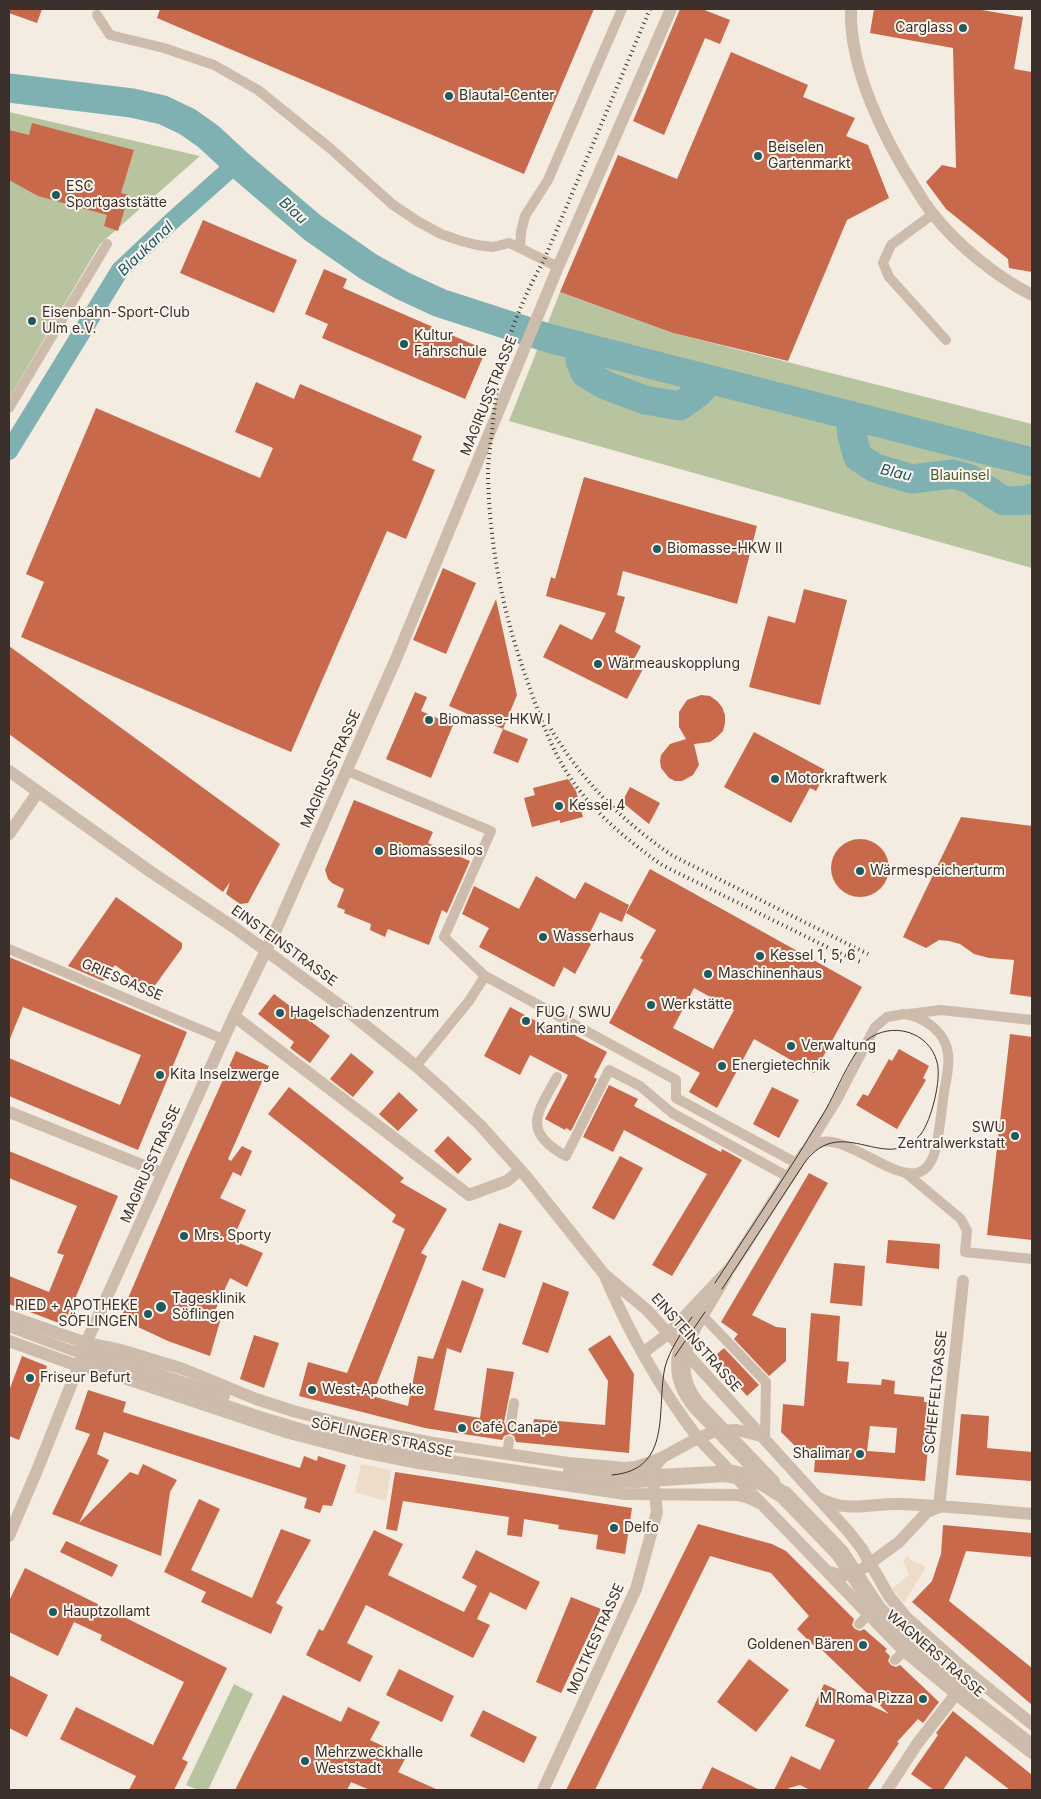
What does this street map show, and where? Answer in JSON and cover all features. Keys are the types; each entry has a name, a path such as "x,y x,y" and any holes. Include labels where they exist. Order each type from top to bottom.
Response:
{"street":[{"name":"MAGIRUSSTRASSE","path":"9,1536 83,1353 162,1174 223,1039 266,951 396,659 558,267 671,9"},
{"path":"852,9 852,35 872,104 905,172 933,214 964,246 997,274 1032,295"},
{"name":"EINSTEINSTRASSE","path":"9,771 266,951 345,1009 416,1066 480,1125 520,1170 604,1274 641,1304 813,1493"},
{"path":"9,834 38,792"},
{"path":"234,1016 469,1195 507,1181 520,1170"},
{"path":"9,1112 162,1174"},
{"path":"644,1352 698,1311 715,1283 731,1266 790,1178 805,1152"},
{"name":"EINSTEINSTRASSE","path":"604,1274 622,1313 672,1402 698,1438 760,1504"},
{"name":"SCHEFFELTGASSE","path":"939,1506 963,1281"},
{"name":"SÖFLINGER STRASSE","path":"9,1316 83,1353 122,1377 289,1433 363,1452 418,1463 594,1490 625,1494 653,1484 738,1495 760,1504"},
{"name":"SÖFLINGER STRASSE","path":"9,1341 83,1353 121,1350 197,1374 256,1399 323,1419 408,1439 508,1447 601,1466 630,1468 641,1466 663,1457 698,1438 721,1431"},
{"path":"721,1431 743,1431 763,1438"},
{"path":"653,1484 658,1463 663,1457"},
{"name":"MOLTKESTRASSE","path":"543,1790 636,1588 657,1512 653,1484"},
{"path":"813,1493 825,1501 842,1506 863,1507 900,1504 1032,1514"},
{"name":"WAGNERSTRASSE","path":"813,1493 848,1532 871,1564 889,1596 906,1617 963,1668 1032,1724"},
{"name":"WAGNERSTRASSE","path":"760,1504 825,1569 864,1620 899,1656 956,1694 1032,1753"},
{"path":"825,1569 837,1575 855,1574 900,1542 927,1512 939,1506"},
{"path":"887,1790 917,1744 956,1694"}],"lane":[{"path":"520,248 525,216 548,180 617,14 622,9"},
{"path":"97,15 110,35 164,48 214,65 258,90 331,149 392,204 441,234 461,241 493,247 509,243 558,267"},
{"path":"933,214 891,245 883,263 889,278 946,340"},
{"path":"9,408 107,244"},
{"path":"347,770 491,832 444,937 486,976 676,1080 676,1098 798,1164"},
{"name":"GRIESGASSE","path":"9,949 223,1039"},
{"path":"416,1066 469,1001 486,976"},
{"path":"805,1152 837,1100 875,1028 888,1017 941,1010 1032,1020"},
{"path":"805,1152 816,1144 827,1142 834,1143 907,1174 913,1175 930,1166 936,1153 949,1061 946,1046 938,1031 924,1020 904,1014"},
{"path":"557,1077 536,1118 537,1126 546,1142 566,1156 609,1070 640,1086 672,1112 790,1178"},
{"path":"907,1174 961,1219 967,1231 965,1252 1032,1259"},
{"path":"731,1266 722,1288 698,1311 693,1336 683,1349 685,1370 691,1391 721,1431 759,1476 785,1497"},
{"path":"698,1311 766,1382 763,1438"},
{"path":"9,1320 83,1353"},
{"path":"9,1327 83,1353 270,1412 353,1435 433,1451 566,1471 612,1475 653,1484 732,1474 759,1476"},
{"path":"511,1423 514,1403"},
{"path":"721,1431 785,1497 855,1574 904,1633 1032,1734"},
{"path":"612,1475 630,1468"},
{"path":"732,1474 785,1497"},
{"path":"855,1574 873,1609 894,1632 928,1662 1032,1743"}],"green space":[{"name":"Eisenbahn-Sport-Club Ulm e.V.","path":"9,112 200,156 100,244 9,398"},
{"name":"Blauinsel","path":"560,292 673,333 1032,424 1032,568 509,421"},
{"path":"234,1684 253,1694 208,1790 198,1790 186,1785"}],"shaded area":[{"path":"361,1464 391,1470 386,1501 355,1492"},
{"path":"907,1556 926,1567 904,1603 892,1589 909,1574 903,1562"}],"building":[{"path":"9,9 42,9 37,23 9,13"},
{"name":"Blautal-Center","path":"160,9 594,9 524,174 157,18"},
{"path":"680,9 702,9 730,20 720,44 705,38 664,135 633,121"},
{"path":"874,9 976,9 1023,17 1014,69 1032,72 1032,272 1009,268 1008,259 946,209 926,182 942,165 956,168 953,48 870,33"},
{"path":"731,52 808,85 803,97 855,118 846,136 868,145 889,198 847,220 788,361 673,333 560,292 618,155 677,179"},
{"path":"32,123 134,150 121,193 129,195 118,231 104,226 107,215 38,196 9,180 9,130 29,135"},
{"path":"203,220 297,260 274,313 180,273"},
{"name":"Kultur Fahrschule","path":"324,269 347,279 343,288 486,350 465,399 322,338 328,324 305,314"},
{"path":"256,382 294,399 300,384 422,436 412,460 435,470 406,539 387,531 291,752 21,637 44,582 26,574 96,408 260,478 273,448 235,432"},
{"name":"Biomasse-HKW II","path":"584,477 757,526 737,604 623,571 617,595 625,597 615,632 641,646 633,661 644,667 627,699 543,657 560,624 592,640 606,613 546,596 551,577 555,579"},
{"path":"443,568 476,583 446,654 413,640"},
{"path":"804,589 847,600 820,705 749,687 768,616 795,623"},
{"path":"496,599 517,695 503,729 449,706"},
{"path":"9,646 280,844 248,903 240,904 226,894 230,882 223,892 9,734"},
{"path":"415,692 427,697 421,711 453,725 431,778 386,759"},
{"path":"701,695 710,696 722,707 725,715 723,731 710,742 694,744 699,765 693,775 682,781 675,781 669,778 661,768 661,755 670,744 686,739 679,727 679,712 687,700"},
{"path":"503,729 528,739 518,763 493,753"},
{"name":"Motorkraftwerk","path":"754,732 827,771 816,791 810,788 791,823 724,787"},
{"name":"Kessel 4","path":"568,779 576,791 583,817 532,827 524,798 535,795 533,788"},
{"path":"630,787 660,803 649,824 622,802"},
{"path":"354,800 433,832 428,843 470,861 447,913 442,910 429,945 388,929 385,937 370,930 371,924 344,913 345,910 337,907 344,889 328,879 325,870"},
{"path":"961,817 1032,826 1032,997 1010,994 1014,960 989,958 974,954 960,944 949,941 939,940 926,948 903,937"},
{"name":"Wärmespeicherturm","path":"860,839 876,844 884,852 889,868 884,884 876,892 860,897 844,892 836,884 831,868 836,852 844,844"},
{"path":"650,869 862,987 814,1073 754,1039 717,1108 689,1092 700,1073 609,1023 643,960 640,958 656,930 626,913","holes":["694,988 734,1010 713,1049 673,1028"]},
{"path":"536,876 575,899 585,882 629,905 622,922 600,912 586,941 591,944 575,974 564,967 554,987 479,947 489,928 462,914 474,886 519,909"},
{"path":"116,897 182,943 182,948 151,991 115,965 103,981 68,966"},
{"path":"9,957 187,1032 138,1150 9,1096 9,1058 120,1105 141,1055 23,1007 9,1041"},
{"path":"274,994 330,1036 310,1063 290,1048 294,1042 258,1014"},
{"path":"510,1007 564,1036 567,1031 607,1052 594,1077 597,1079 571,1131 566,1128 565,1130 545,1119 568,1075 530,1055 520,1075 484,1056"},
{"name":"SWU Zentralwerkstatt","path":"1010,1034 1032,1037 1032,1240 987,1235"},
{"path":"899,1049 929,1066 923,1078 926,1080 897,1129 856,1105 863,1094 868,1096 889,1059 892,1061"},
{"path":"236,1051 269,1066 228,1159 231,1161 242,1146 252,1151 241,1176 233,1172 220,1198 246,1210 232,1240 263,1253 247,1287 230,1278 213,1315 221,1318 210,1356 168,1341 125,1321 123,1313 185,1164"},
{"path":"351,1053 374,1072 353,1097 330,1079"},
{"path":"609,1085 638,1099 634,1106 721,1152 722,1149 742,1160 672,1276 652,1265 707,1174 624,1130 613,1152 583,1137"},
{"path":"289,1087 404,1178 400,1182 447,1209 421,1253 427,1256 372,1396 408,1406 418,1356 433,1359 462,1280 484,1289 461,1353 447,1348 434,1410 480,1418 487,1368 514,1372 504,1422 507,1429 514,1429 518,1424 533,1426 534,1419 605,1425 608,1381 588,1349 610,1335 634,1374 629,1453 516,1442 514,1436 510,1434 504,1436 502,1440 425,1428 299,1396 308,1362 347,1373 405,1229 392,1222 396,1215 268,1114"},
{"path":"772,1087 799,1100 779,1138 753,1124"},
{"path":"399,1092 418,1110 398,1131 379,1114"},
{"path":"448,1136 472,1159 458,1174 434,1151"},
{"path":"9,1151 118,1196 64,1325 9,1304 9,1276 49,1292 64,1255 57,1253 77,1206 9,1178"},
{"path":"620,1156 643,1168 614,1220 592,1208"},
{"path":"809,1173 828,1183 752,1315 776,1327 786,1328 786,1361 769,1376 734,1339 738,1334 721,1322"},
{"path":"499,1223 522,1231 505,1278 482,1270"},
{"path":"888,1240 940,1244 939,1269 886,1263"},
{"path":"834,1263 865,1266 862,1306 830,1303"},
{"path":"543,1282 569,1292 548,1353 522,1344"},
{"path":"811,1313 840,1316 837,1361 849,1362 847,1383 881,1385 882,1379 895,1381 894,1394 924,1397 924,1402 932,1402 925,1481 814,1472 815,1459 809,1459 809,1452 799,1450 781,1432 783,1404 804,1406","holes":["870,1426 897,1428 895,1453 867,1451"]},
{"path":"254,1335 279,1343 264,1388 240,1379"},
{"path":"724,1348 759,1385 747,1396 733,1380 716,1355"},
{"path":"22,1356 47,1366 19,1440 9,1436 9,1391"},
{"path":"88,1390 126,1402 123,1412 300,1468 304,1456 317,1461 318,1456 346,1465 332,1506 323,1505 320,1513 304,1508 307,1498 104,1432 97,1454 109,1460 79,1523 130,1472 138,1475 143,1464 177,1480 170,1492 161,1556 52,1514 90,1434 75,1429"},
{"path":"961,1414 989,1416 987,1448 1032,1452 1031,1481 956,1475"},
{"path":"395,1472 632,1508 625,1554 596,1549 598,1535 558,1529 559,1525 524,1519 522,1537 507,1535 509,1517 403,1501 397,1531 386,1529"},
{"path":"199,1499 220,1509 191,1570 252,1598 281,1529 311,1540 276,1603 283,1607 271,1634 201,1602 206,1592 164,1572"},
{"path":"698,1524 772,1544 786,1551 854,1619 852,1625 855,1629 860,1631 864,1629 887,1649 885,1651 890,1656 888,1661 891,1665 896,1667 900,1665 939,1702 923,1723 918,1719 897,1742 899,1743 867,1790 810,1790 800,1785 788,1790 774,1790 791,1756 820,1770 835,1740 805,1726 824,1684 889,1714 821,1649 819,1651 797,1629 809,1616 771,1573 710,1556 595,1790 566,1790"},
{"path":"943,1525 1032,1533 1032,1557 966,1551 949,1601 1032,1668 1032,1705 912,1602 932,1581 941,1554"},
{"path":"374,1530 403,1544 388,1575 464,1612 477,1586 462,1578 476,1550 540,1582 526,1610 490,1592 477,1619 490,1625 473,1658 366,1605 347,1643 373,1656 360,1682 306,1655 319,1629 323,1631"},
{"path":"66,1541 118,1565 112,1577 60,1552"},
{"path":"25,1568 227,1668 182,1759 188,1762 174,1790 129,1790 136,1776 60,1739 76,1707 153,1745 184,1682 100,1640 102,1635 74,1622 58,1656 9,1632 9,1601"},
{"path":"571,1597 601,1609 561,1693 536,1682"},
{"path":"749,1659 789,1690 756,1732 717,1702"},
{"path":"399,1669 454,1696 442,1722 386,1695"},
{"path":"9,1675 48,1695 27,1737 9,1728"},
{"name":"Mehrzweckhalle Weststadt","path":"283,1695 341,1722 348,1707 380,1722 370,1740 406,1757 398,1772 438,1790 370,1790 351,1782 347,1790 235,1790"},
{"path":"483,1710 537,1737 524,1763 470,1736"},
{"path":"953,1711 1032,1775 1032,1790 1010,1790 966,1756 943,1790 934,1790 911,1774 938,1735 936,1733"},
{"path":"712,1767 760,1790 701,1790"}],"waterway":[{"name":"Blau","path":"9,88 132,103 163,110 188,122 209,137 313,228 369,267 403,286 440,303 548,338 1032,462"},
{"name":"Blaukanal","path":"9,451 120,270 237,163"},
{"name":"Blau","path":"580,347 580,361 585,373 605,385 645,400 680,406 698,393 710,380"},
{"name":"Blau","path":"850,415 852,436 858,457 875,468 912,479 953,474 970,479 1004,501 1030,500 1032,498"}],"tram line":[{"path":"715,1283 812,1133 850,1062 862,1045 877,1034 887,1031 898,1030 918,1036 933,1051 938,1069 937,1089 932,1110 921,1134 908,1145 893,1149 849,1142 834,1142 819,1148 805,1162 722,1289"},
{"path":"675,1356 705,1312"},
{"path":"612,1475 631,1471 645,1462 653,1450 658,1435 667,1360 692,1317"}],"railway":[{"path":"650,9 544,260 518,313 504,354 496,394 488,473 494,552 504,604 518,655 551,742 562,765 589,802 636,846 662,865 837,952 863,963"},
{"path":"551,729 576,766 605,799 637,829 673,856 868,954"}],"place":[{"name":"Carglass","path":"963,28"},
{"name":"Blautal-Center","path":"449,96"},
{"name":"Beiselen Gartenmarkt","path":"758,156"},
{"name":"ESC Sportgaststätte","path":"56,195"},
{"name":"Eisenbahn-Sport-Club Ulm e.V.","path":"32,321"},
{"name":"Kultur Fahrschule","path":"404,344"},
{"name":"Biomasse-HKW II","path":"657,549"},
{"name":"Wärmeauskopplung","path":"598,664"},
{"name":"Biomasse-HKW I","path":"429,720"},
{"name":"Motorkraftwerk","path":"775,779"},
{"name":"Kessel 4","path":"559,806"},
{"name":"Biomassesilos","path":"379,851"},
{"name":"Wärmespeicherturm","path":"860,871"},
{"name":"Wasserhaus","path":"543,937"},
{"name":"Kessel 1, 5, 6","path":"760,956"},
{"name":"Maschinenhaus","path":"708,974"},
{"name":"Werkstätte","path":"651,1005"},
{"name":"Hagelschadenzentrum","path":"280,1013"},
{"name":"FUG / SWU Kantine","path":"526,1021"},
{"name":"Verwaltung","path":"791,1046"},
{"name":"Energietechnik","path":"722,1066"},
{"name":"Kita Inselzwerge","path":"160,1075"},
{"name":"SWU Zentralwerkstatt","path":"1015,1136"},
{"name":"Mrs. Sporty","path":"184,1236"},
{"name":"Tagesklinik Söflingen","path":"161,1307"},
{"name":"RIED + APOTHEKE SÖFLINGEN","path":"148,1314"},
{"name":"Friseur Befurt","path":"30,1378"},
{"name":"West-Apotheke","path":"312,1390"},
{"name":"Café Canapé","path":"462,1428"},
{"name":"Shalimar","path":"860,1454"},
{"name":"Delfo","path":"614,1528"},
{"name":"Hauptzollamt","path":"53,1612"},
{"name":"Goldenen Bären","path":"863,1645"},
{"name":"M Roma Pizza","path":"923,1699"},
{"name":"Mehrzweckhalle Weststadt","path":"305,1761"}]}
